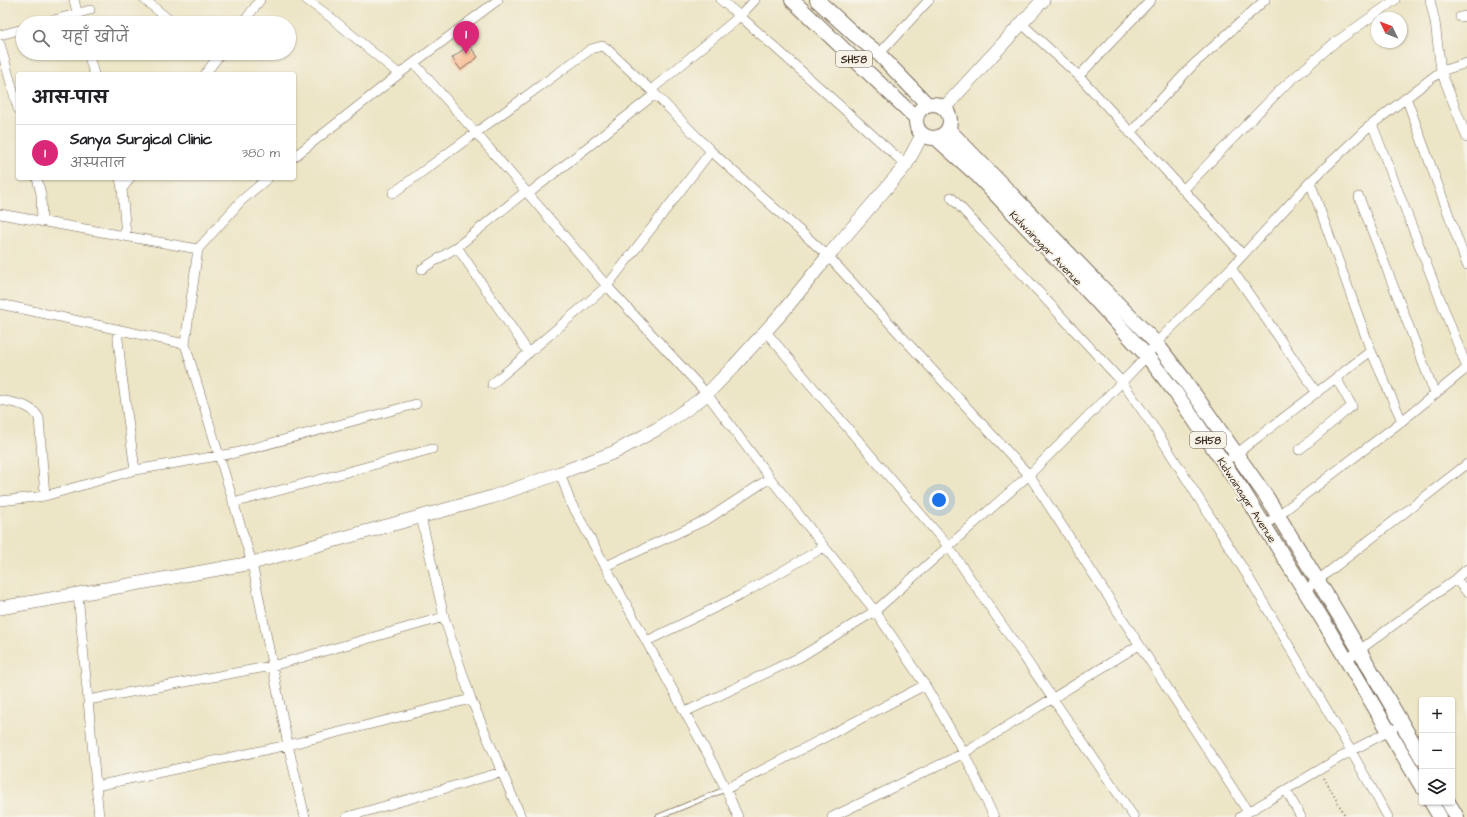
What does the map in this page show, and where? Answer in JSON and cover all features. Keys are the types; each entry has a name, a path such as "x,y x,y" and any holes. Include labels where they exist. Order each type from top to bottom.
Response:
{"main road":[{"name":"SH58","path":"792,0 916,118 917,128 929,137"},
{"name":"SH58","path":"817,0 854,34 879,54 928,105"},
{"path":"916,118 920,110 928,105 937,104 944,108 947,112 950,120 948,129 941,137 929,137"},
{"name":"Kidwainagar Avenue","path":"948,129 1156,343 1183,378 1237,453 1278,516 1359,651 1419,779"},
{"name":"Kidwainagar Avenue","path":"929,137 977,175 1147,356 1175,392 1224,463 1346,660 1395,727 1419,755"},
{"path":"1433,805 1440,817"},
{"path":"1450,805 1457,817"}],"street":[{"path":"74,0 78,14"},
{"path":"145,0 164,16"},
{"path":"248,16 260,0"},
{"path":"307,0 329,16 399,74"},
{"path":"296,154 399,74 498,0"},
{"path":"721,0 906,165"},
{"path":"422,269 457,247 653,92 740,16 755,0"},
{"path":"879,54 929,0"},
{"path":"944,108 1043,0"},
{"path":"1079,76 1151,0"},
{"path":"1130,133 1193,65 1265,0"},
{"path":"1183,190 1280,90 1333,44 1395,0"},
{"path":"1430,0 1435,22 1441,71 1467,138"},
{"path":"70,16 90,10"},
{"path":"1022,24 1079,76 1243,255"},
{"path":"0,35 16,31"},
{"path":"0,44 16,102"},
{"path":"393,193 591,49 602,46 606,48 653,92 711,151 828,256 1029,475 1138,645 1244,815 1395,727"},
{"path":"90,60 93,72"},
{"path":"207,72 216,60"},
{"path":"414,63 476,132 607,286 707,394 770,478 875,611 925,685 964,753 994,817"},
{"path":"685,712 800,657 875,611 1029,475 1147,356 1156,343 1231,268 1310,182 1372,124 1441,71 1467,63"},
{"path":"1406,97 1467,265"},
{"path":"1264,526 1402,421 1467,368 1372,124"},
{"path":"0,608 252,563 492,497 615,452 657,429 707,394 766,332 929,137"},
{"path":"492,384 607,286 711,151"},
{"path":"38,180 41,194 42,222"},
{"path":"120,180 126,235"},
{"path":"122,189 129,180"},
{"path":"266,180 241,201 198,249 185,344 252,563 288,745 305,817"},
{"path":"1310,182 1371,351 1402,421"},
{"path":"951,197 1122,382 1155,429 1249,578 1352,751 1388,817"},
{"path":"1359,197 1435,394"},
{"path":"0,214 126,235 198,249"},
{"path":"457,247 529,353"},
{"path":"1231,268 1317,393"},
{"path":"0,304 185,344"},
{"path":"117,330 135,470"},
{"path":"766,332 948,546 1134,817"},
{"path":"1224,463 1371,351"},
{"path":"1299,450 1352,406 1336,378"},
{"path":"0,400 25,406 35,412 39,418 45,496"},
{"path":"0,501 45,496 135,470 235,453 416,404"},
{"path":"233,503 432,449"},
{"path":"1304,590 1317,582 1467,464"},
{"path":"560,473 570,501 647,640 726,789 738,817"},
{"path":"606,566 708,519 770,478"},
{"path":"421,517 444,616 471,699 521,817"},
{"path":"647,640 741,595 824,547"},
{"path":"1346,660 1456,579 1467,569"},
{"path":"1456,579 1467,592"},
{"path":"78,594 99,817"},
{"path":"88,700 272,666 444,616"},
{"path":"832,817 964,753 1138,645"},
{"path":"726,789 925,685"},
{"path":"96,786 288,745 471,699"},
{"path":"347,817 502,772"},
{"path":"1286,790 1301,817"}],"lane":[{"path":"658,817 726,789"}],"path":[{"path":"1320,770 1346,817"}],"building":[{"path":"469,45 478,57 461,70 452,58"}],"place":[{"name":"Sanya Surgical Clinic","path":"466,54"}]}
